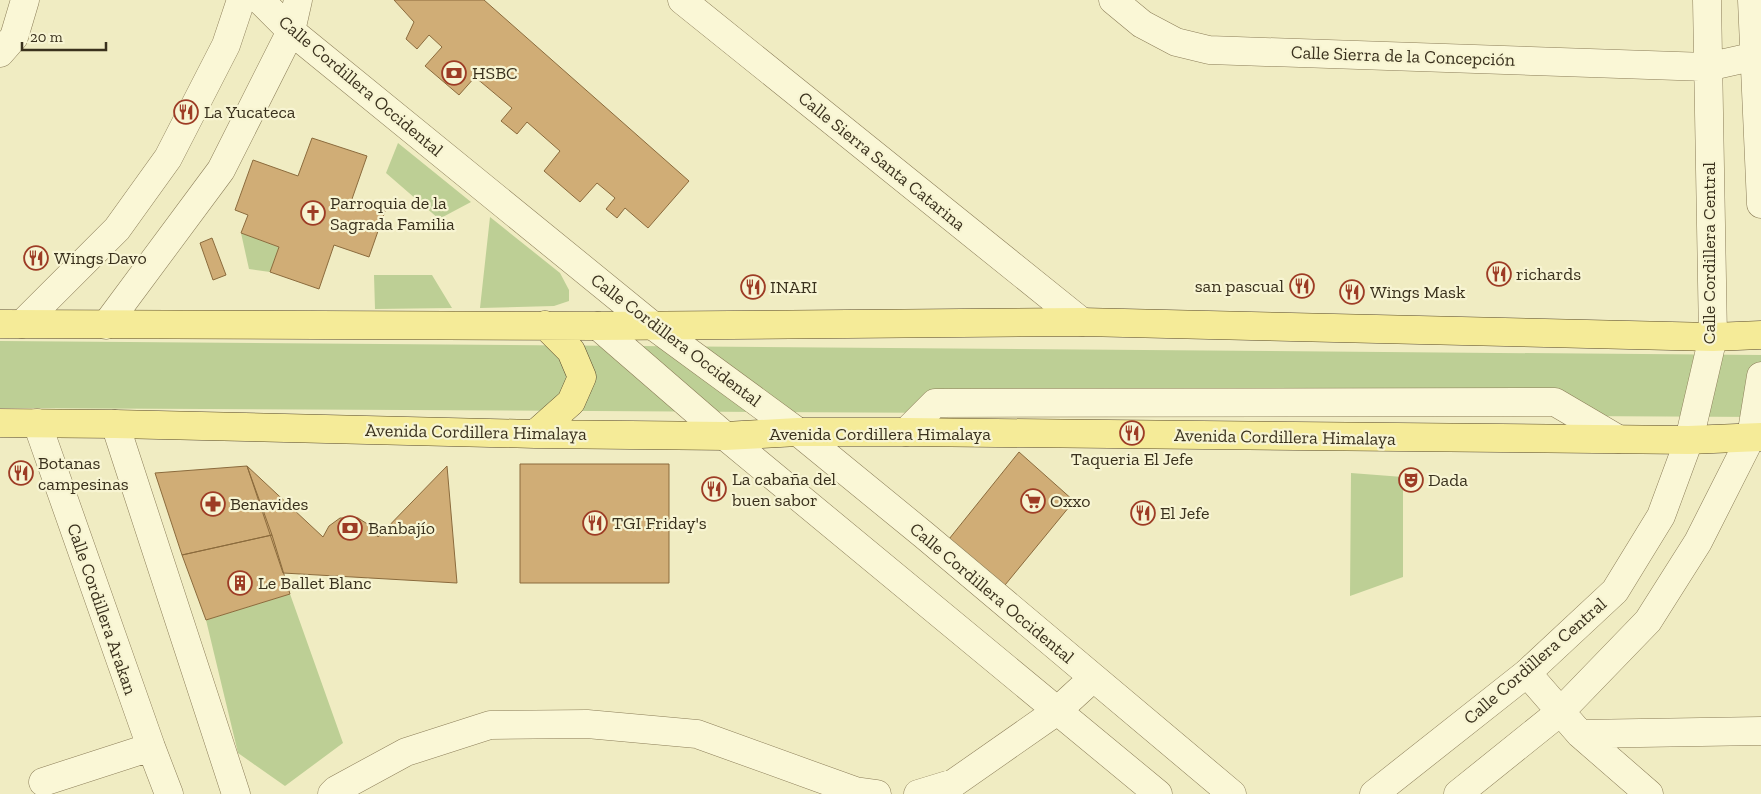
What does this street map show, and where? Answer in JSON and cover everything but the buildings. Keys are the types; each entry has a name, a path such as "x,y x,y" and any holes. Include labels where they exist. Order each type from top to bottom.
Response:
{"main road":[{"path":"11,324 106,326 598,326 1082,322 1713,337 1761,335"},
{"path":"535,434 571,402 582,377 571,351 545,325"},
{"name":"Avenida Cordillera Himalaya","path":"0,423 725,436 798,432 906,432 1618,440 1689,440 1756,437"}],"street":[{"path":"0,53 14,37 25,0"},
{"path":"11,324 117,229 168,158 226,45 241,0"},
{"name":"Calle Cordillera Occidental","path":"260,0 291,31 652,325 798,432 924,535 1232,794"},
{"path":"106,326 221,170 291,31 298,0"},
{"name":"Calle Sierra Santa Catarina","path":"682,0 1082,322"},
{"name":"Calle Sierra de la Concepción","path":"1113,0 1142,24 1176,42 1209,50 1707,67 1757,56"},
{"name":"Calle Cordillera Central","path":"1374,794 1526,674 1615,591 1661,516 1689,440 1713,337 1707,0"},
{"path":"1752,0 1757,56 1761,204"},
{"name":"Calle Cordillera Occidental","path":"598,326 725,436 1158,794"},
{"path":"1458,794 1560,712 1648,621 1698,542 1756,437 1761,376"},
{"path":"906,432 935,403 1555,402 1618,440"},
{"name":"Calle Cordillera Arakan","path":"37,423 169,794"},
{"path":"115,424 236,794"},
{"path":"1526,674 1580,734 1649,794"},
{"path":"918,794 954,783 1056,711 1093,678"},
{"path":"332,794 336,790 406,752 490,725 587,724 697,734 855,792 877,794"},
{"path":"1580,734 1761,731"},
{"path":"43,782 151,747"}],"green space":[{"path":"398,143 471,202 439,219 386,173"},
{"path":"490,217 560,273 569,290 569,301 554,306 480,308"},
{"path":"241,233 279,247 270,272 249,269"},
{"path":"374,275 432,275 452,308 375,309"},
{"path":"0,341 1761,355 1761,417 0,408"},
{"path":"1351,473 1403,477 1403,577 1350,596"},
{"path":"290,594 343,743 285,786 238,753 206,620"}],"place":[{"name":"HSBC","path":"454,73"},
{"name":"La Yucateca","path":"186,112"},
{"name":"Parroquia de la Sagrada Familia","path":"313,213"},
{"name":"Wings Davo","path":"36,258"},
{"name":"richards","path":"1499,274"},
{"name":"san pascual","path":"1302,286"},
{"name":"INARI","path":"753,287"},
{"name":"Wings Mask","path":"1352,292"},
{"name":"Taqueria El Jefe","path":"1132,433"},
{"name":"Botanas campesinas","path":"21,473"},
{"name":"Dada","path":"1411,480"},
{"name":"La cabaña del buen sabor","path":"714,489"},
{"name":"Oxxo","path":"1033,501"},
{"name":"Benavides","path":"213,504"},
{"name":"El Jefe","path":"1143,513"},
{"name":"TGI Friday's","path":"595,523"},
{"name":"Banbajío","path":"350,528"},
{"name":"Le Ballet Blanc","path":"240,583"}]}
